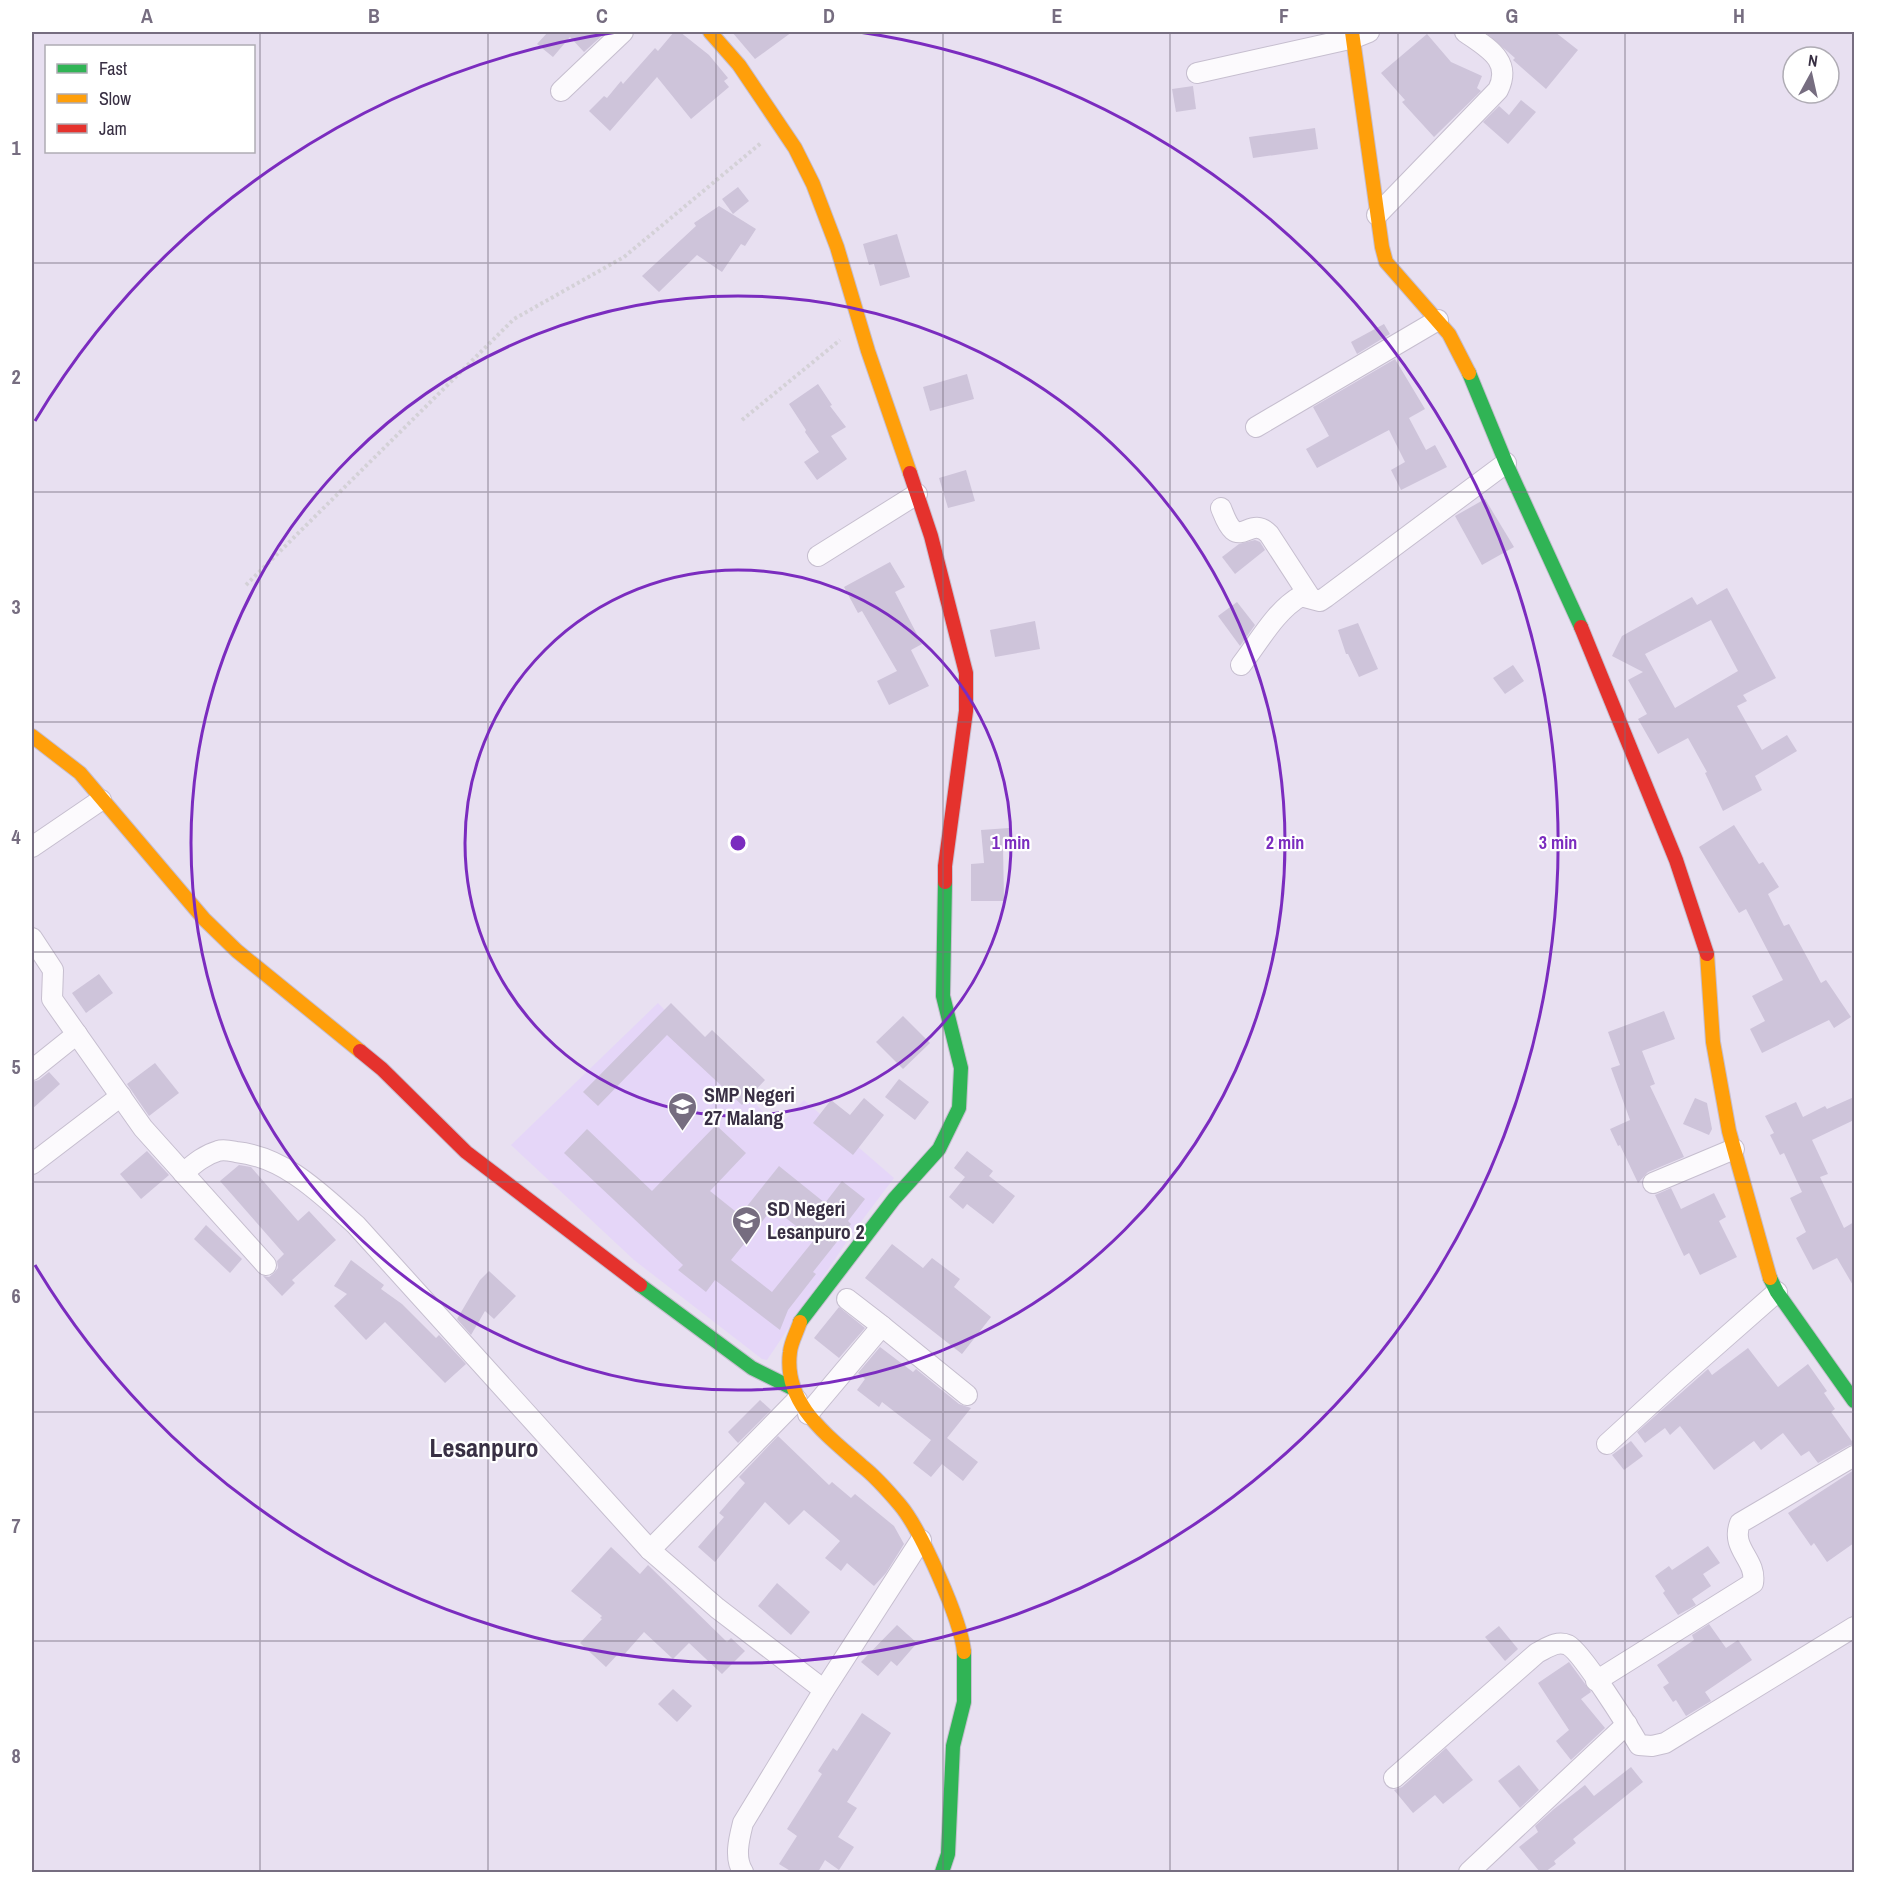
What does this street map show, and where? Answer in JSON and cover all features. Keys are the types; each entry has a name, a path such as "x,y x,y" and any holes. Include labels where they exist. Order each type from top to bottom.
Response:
{"street":[{"path":"561,91 623,32"},
{"path":"710,32 739,65 795,148 813,184 837,247 859,324 931,536 966,673 966,711 945,866 943,937 944,996 961,1068 958,1108 939,1149 894,1199 801,1320 790,1350 789,1365 799,1401"},
{"path":"1377,215 1498,90 1504,75 1502,62 1465,32"},
{"path":"1197,74 1358,34 1377,215 1386,262 1449,334 1477,390 1506,463 1595,659 1676,860 1707,950 1713,1042 1729,1131 1768,1274 1777,1293 1854,1401"},
{"path":"1256,427 1438,320"},
{"path":"1241,665 1283,610 1301,596 1320,600 1326,597 1506,463"},
{"path":"818,556 917,494"},
{"path":"1221,508 1231,528 1237,532 1257,527 1263,528 1269,534 1310,597"},
{"path":"32,736 80,773 204,919 237,951 382,1069 466,1152 588,1246 799,1401 828,1437 865,1468 902,1507 921,1540 956,1617 963,1644 964,1702 953,1746 948,1854 942,1872"},
{"path":"32,847 101,800"},
{"path":"32,939 53,970 52,999 120,1096 143,1128 266,1265"},
{"path":"32,1070 77,1034"},
{"path":"32,1164 120,1096"},
{"path":"1653,1183 1734,1149"},
{"path":"183,1173 200,1159 220,1150 250,1154 277,1164 306,1181 356,1226 650,1550 717,1608 824,1690"},
{"path":"1607,1444 1777,1293"},
{"path":"847,1299 967,1395"},
{"path":"650,1550 799,1401 882,1326"},
{"path":"1596,1681 1753,1583 1755,1574 1736,1533 1740,1523 1854,1456"},
{"path":"743,1872 739,1866 738,1843 742,1823 921,1540"},
{"path":"1394,1778 1537,1653 1555,1643 1568,1645 1583,1660 1639,1745 1652,1746 1665,1743 1854,1627"},
{"path":"1469,1872 1627,1724"}],"path":[{"path":"246,585 513,319 624,257 780,127"},
{"path":"742,420 859,324"}],"shaded area":[{"name":"SMP Negeri 27 Malang","path":"658,1003 778,1127 804,1100 894,1178 854,1231 767,1360 762,1359 634,1260 511,1145"}],"building":[{"path":"548,32 606,32 584,52 570,37 553,57 537,44"},
{"path":"674,32 680,32 709,55 728,78 724,81 729,87 691,119 657,77 610,131 589,111 604,96 607,98 621,81 623,84 655,48 658,51"},
{"path":"732,32 792,32 755,59"},
{"path":"1485,32 1555,32 1578,50 1546,89"},
{"path":"1427,34 1451,62 1482,76 1477,88 1481,91 1434,137 1402,102 1405,100 1381,73"},
{"path":"1193,86 1196,109 1176,112 1172,89"},
{"path":"1521,100 1536,112 1508,144 1483,122 1499,106 1509,115"},
{"path":"1315,128 1318,149 1253,158 1249,137"},
{"path":"738,187 749,201 733,214 722,199"},
{"path":"719,206 756,229 745,246 741,244 722,272 697,255 659,292 642,276 696,226 694,223"},
{"path":"897,234 910,277 880,286 874,264 869,265 863,244"},
{"path":"1384,324 1390,334 1357,354 1351,342"},
{"path":"1395,359 1425,409 1409,418 1426,450 1435,445 1447,467 1401,490 1391,470 1405,462 1389,430 1317,468 1306,449 1329,436 1313,407"},
{"path":"967,374 974,399 930,411 923,387"},
{"path":"818,384 832,405 830,406 846,427 831,436 847,459 817,480 804,462 819,452 789,404"},
{"path":"966,470 975,501 948,508 939,478"},
{"path":"1485,499 1514,547 1482,565 1455,516"},
{"path":"1255,540 1260,542 1265,550 1235,574 1222,557 1239,544"},
{"path":"890,562 905,587 895,592 922,644 911,650 929,686 889,705 877,681 897,671 862,611 858,613 844,587"},
{"path":"1727,588 1776,678 1743,695 1747,701 1737,706 1762,750 1787,735 1797,751 1755,776 1762,790 1723,811 1705,773 1707,772 1688,738 1658,754 1638,719 1647,714 1628,680 1643,672 1612,656 1622,636 1692,597 1697,605","holes":["1711,620 1738,671 1675,708 1645,654"]},
{"path":"1237,602 1255,625 1240,646 1218,616"},
{"path":"1035,621 1040,649 995,657 990,630"},
{"path":"1358,623 1378,669 1359,677 1346,654 1338,630"},
{"path":"1513,665 1524,681 1505,694 1493,678"},
{"path":"1734,825 1759,864 1763,862 1779,887 1768,894 1784,926 1789,924 1821,983 1826,980 1851,1017 1834,1028 1829,1020 1762,1053 1750,1029 1765,1021 1752,996 1783,980 1746,909 1739,913 1699,847"},
{"path":"1009,828 1011,846 1003,846 1004,901 971,901 971,864 984,863 981,830"},
{"path":"99,974 113,993 86,1013 72,993"},
{"path":"671,1003 705,1037 712,1030 765,1080 742,1105 667,1035 598,1106 583,1092"},
{"path":"1664,1011 1675,1039 1642,1051 1655,1084 1650,1086 1684,1157 1648,1172 1638,1183 1610,1129 1630,1120 1611,1068 1620,1065 1608,1032"},
{"path":"903,1016 930,1043 903,1069 876,1042"},
{"path":"155,1063 179,1093 149,1116 127,1084"},
{"path":"49,1072 60,1084 32,1109 32,1082 39,1080"},
{"path":"899,1079 929,1102 915,1120 885,1097"},
{"path":"1854,1097 1854,1120 1812,1140 1828,1174 1820,1177 1844,1228 1854,1222 1854,1287 1837,1258 1813,1270 1796,1238 1806,1232 1790,1198 1802,1192 1784,1153 1780,1155 1770,1135 1774,1133 1765,1116 1796,1102 1803,1117 1825,1106 1827,1109"},
{"path":"864,1098 884,1115 853,1155 813,1123 831,1100 850,1115"},
{"path":"1695,1098 1707,1103 1712,1129 1709,1135 1683,1124"},
{"path":"716,1125 746,1153 710,1191 740,1215 779,1166 825,1203 842,1181 865,1199 848,1221 851,1224 813,1272 816,1274 788,1310 780,1330 715,1280 706,1292 678,1270 683,1265 564,1153 587,1129 652,1191","holes":["773,1208 814,1240 772,1292 731,1260"]},
{"path":"147,1151 169,1175 141,1199 120,1174"},
{"path":"967,1151 993,1171 989,1176 1015,1196 993,1224 967,1204 963,1209 949,1197 965,1177 954,1168"},
{"path":"239,1165 251,1167 298,1221 309,1211 336,1240 292,1280 295,1283 282,1296 263,1276 269,1277 274,1273 278,1268 277,1261 284,1254 220,1181"},
{"path":"1671,1188 1681,1209 1714,1193 1726,1217 1719,1221 1737,1257 1700,1275 1689,1253 1684,1256 1655,1195"},
{"path":"206,1225 242,1259 230,1273 194,1239"},
{"path":"892,1244 923,1268 932,1258 960,1279 954,1287 991,1317 962,1354 865,1278"},
{"path":"351,1260 384,1285 381,1289 402,1304 436,1338 439,1335 466,1364 445,1383 385,1322 366,1340 334,1306 347,1294 334,1286"},
{"path":"489,1271 516,1296 494,1319 485,1311 471,1335 457,1319 480,1280"},
{"path":"839,1307 865,1328 839,1358 814,1338"},
{"path":"880,1347 913,1372 916,1369 959,1404 971,1408 947,1438 978,1462 963,1481 942,1464 931,1477 913,1463 931,1440 882,1402 879,1407 857,1390 865,1379 858,1373"},
{"path":"1748,1348 1778,1387 1808,1364 1827,1391 1824,1393 1835,1409 1831,1412 1854,1444 1818,1463 1809,1451 1801,1456 1783,1433 1761,1450 1754,1441 1714,1470 1680,1426 1670,1435 1665,1428 1645,1443 1637,1432 1708,1369 1712,1375"},
{"path":"760,1400 771,1410 738,1443 728,1432"},
{"path":"778,1436 829,1485 832,1482 851,1498 855,1494 894,1526 904,1544 886,1573 874,1586 847,1563 841,1571 825,1558 840,1541 804,1510 789,1525 765,1502 715,1562 698,1547 724,1517 719,1513 745,1483 739,1477"},
{"path":"1631,1441 1643,1456 1624,1470 1612,1455"},
{"path":"1854,1470 1854,1543 1827,1562 1814,1543 1811,1546 1788,1513"},
{"path":"1708,1546 1720,1563 1703,1574 1711,1586 1692,1599 1696,1605 1678,1615 1655,1576 1669,1566 1672,1570"},
{"path":"611,1547 640,1574 648,1565 727,1642 731,1638 745,1651 722,1674 689,1643 673,1659 644,1632 622,1657 618,1654 606,1667 580,1643 602,1619 600,1618 602,1616 571,1591"},
{"path":"777,1583 810,1612 791,1635 758,1606"},
{"path":"1709,1624 1726,1648 1738,1640 1752,1660 1705,1692 1711,1701 1686,1716 1676,1700 1673,1702 1663,1687 1669,1683 1657,1665 1694,1640 1692,1635"},
{"path":"897,1625 917,1643 897,1666 891,1661 878,1676 861,1662"},
{"path":"1499,1626 1518,1649 1505,1661 1485,1637"},
{"path":"1569,1662 1591,1692 1581,1699 1605,1728 1571,1760 1556,1741 1569,1730 1538,1683"},
{"path":"673,1689 692,1706 677,1722 658,1704"},
{"path":"862,1713 891,1733 847,1802 857,1808 838,1837 854,1847 839,1870 825,1860 818,1872 792,1872 779,1864 797,1836 787,1829 822,1774 818,1771 833,1748 837,1751"},
{"path":"1446,1748 1473,1780 1443,1804 1435,1795 1413,1813 1394,1790 1402,1787"},
{"path":"1519,1765 1539,1790 1520,1808 1498,1781"},
{"path":"1631,1767 1643,1782 1573,1839 1576,1843 1554,1861 1556,1864 1545,1872 1540,1872 1519,1847 1538,1832 1535,1826 1585,1785 1594,1796"}],"traffic: fast":[{"path":"1469,373 1506,463 1581,627"},
{"path":"800,1322 894,1199 939,1149 959,1108 961,1068 943,996 945,882"},
{"path":"1770,1278 1777,1292 1854,1401"},
{"path":"640,1285 752,1368 792,1388"},
{"path":"942,1872 948,1854 953,1746 964,1702 964,1652"}],"traffic: slow":[{"path":"710,32 739,65 795,148 813,184 837,247 868,351 910,473"},
{"path":"1352,32 1386,262 1449,334 1469,373"},
{"path":"32,736 80,773 204,919 237,951 360,1051"},
{"path":"1707,954 1713,1042 1729,1131 1770,1278"},
{"path":"800,1322 791,1348 790,1371 801,1403 822,1430 877,1480 909,1517 929,1554 948,1598 964,1652"}],"traffic: jam":[{"path":"910,473 931,536 966,673 966,711 945,866 945,882"},
{"path":"1581,627 1676,860 1707,954"},
{"path":"360,1051 382,1069 466,1152 640,1285"}],"place":[{"name":"SMP Negeri 27 Malang","path":"683,1132"},
{"name":"SD Negeri Lesanpuro 2","path":"746,1246"}],"district":[{"name":"Lesanpuro","path":"484,1447"}]}
